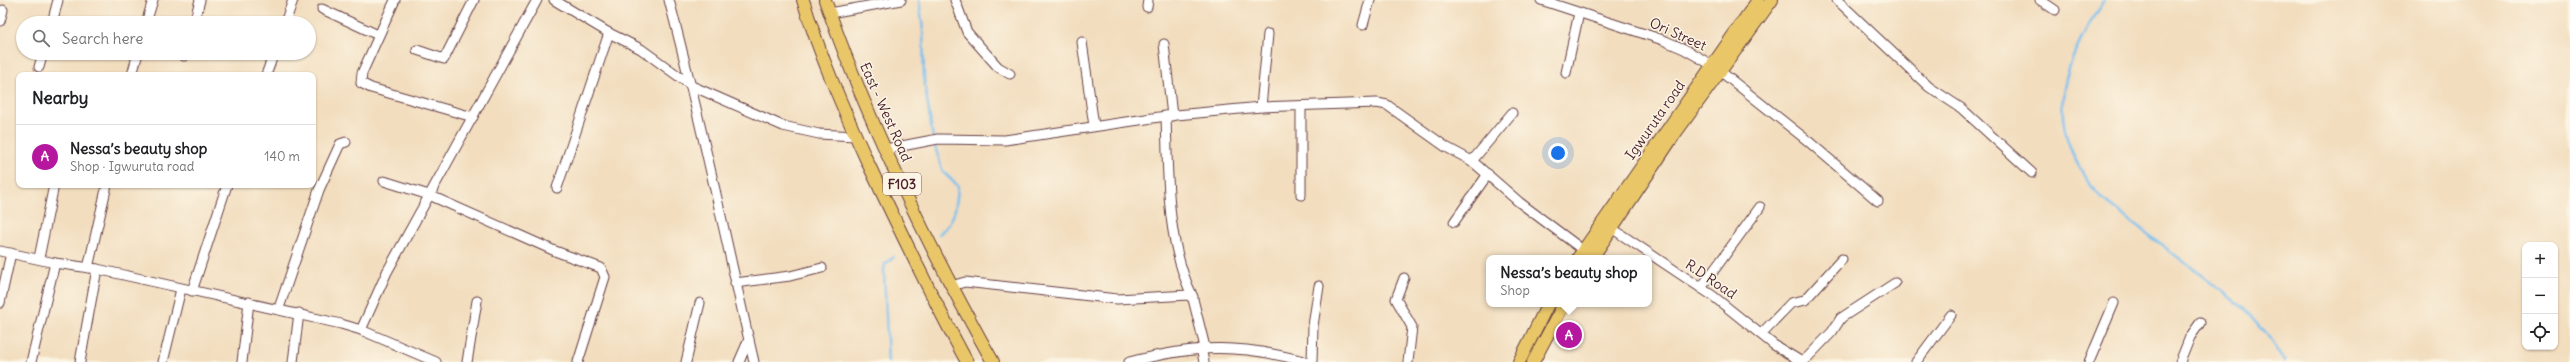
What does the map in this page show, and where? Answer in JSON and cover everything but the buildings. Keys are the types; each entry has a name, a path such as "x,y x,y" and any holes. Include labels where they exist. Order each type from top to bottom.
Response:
{"main road":[{"name":"F103","path":"803,0 830,79 855,136 908,251 967,362"},
{"name":"East - West Road","path":"825,0 848,66 886,149 951,286 993,362"},
{"name":"Igwuruta road","path":"1585,255 1716,68 1758,0"},
{"name":"Igwuruta road","path":"1716,68 1772,0"},
{"path":"1519,362 1546,307"},
{"path":"1533,362 1562,307"}],"street":[{"path":"54,16 58,0"},
{"path":"148,16 153,0"},
{"path":"196,16 200,0"},
{"path":"287,16 293,0"},
{"path":"395,0 378,35 360,80 363,84 473,117"},
{"path":"417,50 444,59 474,0"},
{"path":"361,330 387,272 537,0"},
{"path":"554,0 609,33 641,49 692,86 783,126 819,134 855,136"},
{"path":"669,0 692,86 734,283 754,362"},
{"path":"830,13 901,0"},
{"path":"955,0 967,32 998,67 1010,74"},
{"path":"1363,25 1370,0"},
{"name":"Ori Street","path":"1541,0 1684,49 1716,68 1808,141 1878,201"},
{"path":"1837,0 1929,87 1961,108 2032,173"},
{"path":"2040,0 2054,10"},
{"path":"322,9 378,35"},
{"path":"0,21 3,10"},
{"path":"1566,73 1579,13"},
{"path":"557,188 609,33"},
{"path":"1261,107 1268,34"},
{"path":"1082,42 1094,126"},
{"path":"1164,44 1169,116 1170,215 1187,286 1193,297 1203,348 1204,362"},
{"path":"39,67 41,60"},
{"path":"133,72 136,60"},
{"path":"267,72 271,60"},
{"path":"886,149 938,138 996,140 1169,116 1261,107 1378,103 1387,105 1446,147 1472,161 1518,202 1585,255"},
{"path":"1301,106 1301,195"},
{"path":"1472,161 1512,113"},
{"path":"279,308 319,190 340,144 346,142"},
{"path":"1454,222 1488,174"},
{"path":"384,181 429,195 555,251 603,270 605,277 578,362"},
{"path":"39,258 53,188"},
{"path":"80,362 93,268 106,188"},
{"path":"192,291 226,188"},
{"path":"1701,288 1760,207"},
{"name":"R.D Road","path":"1606,225 1651,255"},
{"path":"0,251 39,258 55,263 93,268 181,289 299,313 361,330 436,362"},
{"path":"0,303 11,253"},
{"name":"R.D Road","path":"1652,256 1701,288 1761,334 1802,362"},
{"path":"1761,334 1791,303 1805,300 1842,259"},
{"path":"31,362 55,263"},
{"path":"734,283 790,276 822,268"},
{"path":"1404,278 1396,300 1412,327 1408,362"},
{"path":"951,286 965,282 1117,299 1184,295 1193,297"},
{"path":"1802,362 1832,332 1841,318 1895,283"},
{"path":"1312,362 1313,326 1319,286"},
{"path":"163,362 181,289"},
{"path":"467,362 477,301"},
{"path":"242,362 249,302"},
{"path":"686,362 700,303"},
{"path":"2089,362 2114,303"},
{"path":"294,362 299,313"},
{"path":"1916,362 1951,315"},
{"path":"2180,362 2190,337 2200,323"},
{"path":"739,362 749,339"},
{"path":"1129,362 1171,352 1203,348 1248,349 1306,362"}],"waterway":[{"path":"919,0 923,30 924,80 933,138"},
{"path":"2104,0 2075,51 2067,75 2063,99 2064,123 2070,148 2082,172 2101,198 2245,309 2268,336 2285,362"},
{"path":"934,143 943,172 958,186 956,206 952,219 939,234"},
{"path":"888,362 884,270 885,264 894,257"}],"place":[{"name":"Nessa’s beauty shop","path":"1569,335"}]}
